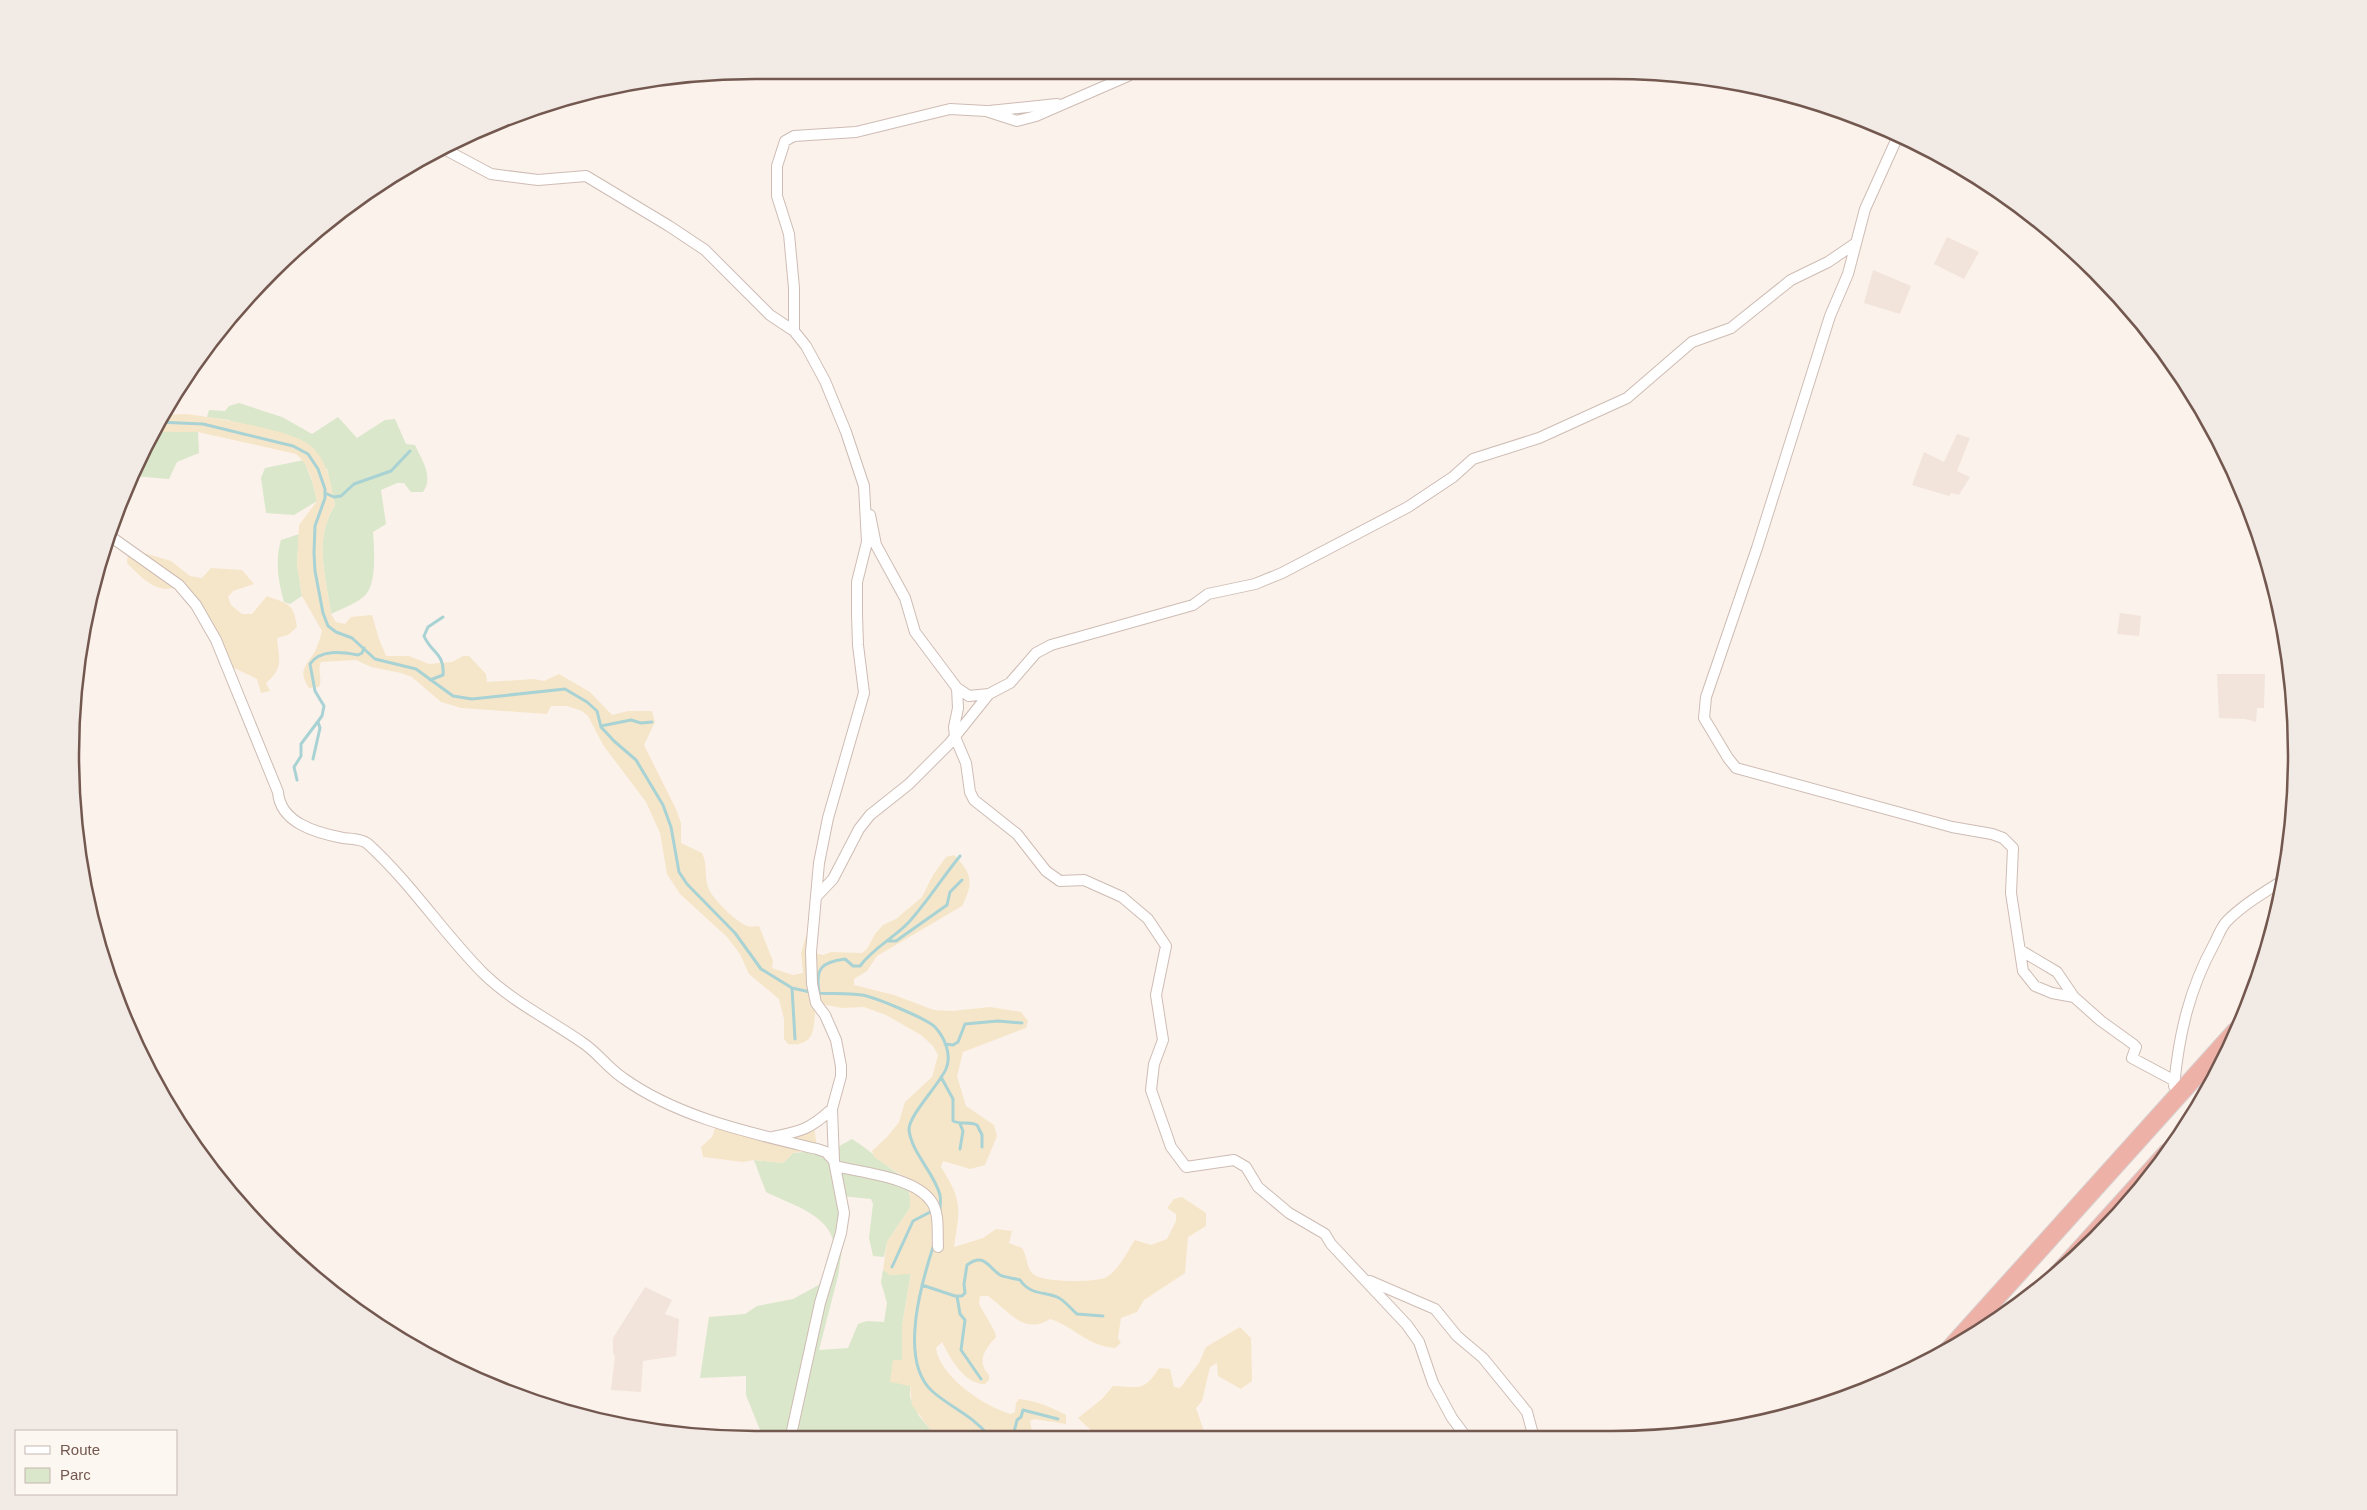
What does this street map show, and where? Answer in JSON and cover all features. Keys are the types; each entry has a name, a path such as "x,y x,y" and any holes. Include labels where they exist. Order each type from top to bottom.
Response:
{"highway":[{"path":"1966,1331 2223,1046"}],"street":[{"path":"794,331 794,288 789,234 777,196 777,166 785,141 794,136 856,132 950,109 986,111 1017,121 1036,116 1121,79"},
{"path":"1896,141 1865,209 1848,274 1830,316 1757,548 1706,697 1704,718 1736,768 1952,827 1992,834 2002,838 2013,848 2011,893 2024,971 2035,986 2052,993 2074,997"},
{"path":"449,152 491,174 538,180 586,176 705,250 770,315 794,331 806,346 825,381 864,486 876,545 905,598 915,632 957,688 969,696 989,694 1010,683 1036,653 1051,645 1193,605 1208,594 1255,584 1282,573 1408,507 1453,478 1473,460 1538,438 1627,398 1692,342 1730,328 1785,284 1828,262 1856,243"},
{"path":"792,1431 820,1303 841,1233 844,1213 834,1163 832,1109 841,1076 841,1066 836,1040 825,1015 816,1003 812,984 811,952 819,863 828,818 864,693 858,645 857,582 866,542 864,486"},
{"path":"115,539 179,585 196,605 219,647 278,792 279,803 286,814 306,828 331,836 366,842 500,990 586,1044 622,1078 655,1098 710,1120 826,1152 834,1163 889,1178 919,1189 932,1202 936,1215 938,1246"},
{"path":"957,688 958,708 954,727 955,737 966,763 970,792 980,807 1010,828 1046,871 1060,881 1084,880 1122,897 1148,919 1166,946 1156,995 1163,1040 1154,1064 1151,1090 1171,1147 1186,1167 1234,1160 1246,1167 1258,1187 1290,1212 1325,1234 1331,1244 1407,1325 1419,1342 1433,1383 1452,1418 1462,1431"},
{"path":"816,897 833,878 859,830 870,815 909,784 955,737 989,694"},
{"path":"2173,1102 2178,1047 2184,1015 2208,955 2226,922 2244,906 2275,885"},
{"path":"2020,950 2057,972 2074,997 2101,1021 2133,1044 2136,1047 2132,1058 2175,1081"},
{"path":"770,1138 801,1132 814,1125 832,1109"},
{"path":"1365,1279 1435,1309 1457,1336 1483,1358 1527,1412 1532,1431"}],"shaded area":[{"path":"1947,237 1979,252 1964,279 1934,264"},
{"path":"1873,270 1911,286 1900,314 1864,303"},
{"path":"1957,434 1970,438 1957,471 1970,477 1959,495 1951,493 1949,496 1912,485 1924,452 1944,462"},
{"path":"2120,613 2141,616 2139,636 2117,634"},
{"path":"2217,674 2265,674 2264,708 2257,708 2256,722 2245,719 2219,718"},
{"path":"645,1287 672,1300 665,1314 679,1319 676,1356 643,1361 641,1392 611,1390 615,1357 613,1338"}],"green space":[{"path":"239,403 282,417 312,434 338,417 357,438 385,420 395,419 406,444 415,445 426,468 426,486 423,492 411,492 404,483 397,483 381,490 386,524 373,532 374,568 371,586 367,593 355,603 331,614 324,572 323,545 324,531 335,505 327,469 229,420 207,417 209,410 225,411 229,406"},
{"path":"161,432 198,432 199,453 177,462 169,479 139,476"},
{"path":"304,460 317,501 294,515 266,513 261,478 265,468"},
{"path":"299,534 297,564 302,596 290,604 284,602 282,594 278,571 278,555 281,540"},
{"path":"852,1139 906,1178 910,1208 887,1242 884,1257 873,1256 869,1238 873,1204 871,1199 841,1196 843,1243 838,1276 819,1350 848,1348 858,1324 867,1321 884,1322 887,1303 881,1282 883,1270 891,1275 911,1273 902,1326 902,1360 910,1386 910,1397 919,1416 932,1431 760,1431 746,1395 746,1376 700,1378 709,1317 745,1314 757,1306 793,1299 826,1281 835,1256 833,1239 828,1229 810,1213 766,1192 754,1160 783,1163 793,1153 834,1149"}],"sand":[{"path":"186,414 252,425 302,440 317,452 328,474 335,505 324,531 323,545 324,572 331,614 336,622 345,624 351,617 372,615 386,656 409,656 429,664 452,662 463,656 469,656 486,674 487,682 534,679 544,681 559,674 590,692 612,715 628,711 652,711 655,722 644,745 676,809 681,823 681,843 702,853 705,861 707,884 712,895 723,908 747,926 759,926 773,961 772,968 793,975 803,973 801,953 806,936 813,936 811,952 823,955 831,952 862,953 867,949 875,934 883,925 896,919 922,897 933,875 946,857 954,855 960,861 968,873 969,879 968,891 962,906 877,956 867,971 854,979 854,985 894,995 934,1010 952,1011 990,1007 1021,1012 1028,1021 1026,1028 963,1052 957,1076 966,1106 994,1125 997,1136 985,1165 970,1169 943,1161 941,1167 953,1189 958,1205 958,1223 954,1247 983,1238 996,1229 1012,1231 1009,1243 1022,1248 1030,1270 1037,1276 1046,1279 1068,1281 1101,1279 1107,1277 1119,1265 1135,1240 1151,1245 1167,1239 1176,1221 1176,1214 1167,1208 1174,1199 1182,1197 1206,1213 1206,1226 1188,1237 1185,1273 1144,1300 1137,1312 1121,1318 1118,1338 1121,1343 1115,1348 1097,1344 1059,1322 1050,1319 1032,1325 1024,1323 988,1296 980,1296 979,1304 996,1337 988,1346 983,1360 989,1380 985,1384 971,1380 959,1369 942,1342 936,1348 939,1359 946,1370 977,1398 1011,1414 1015,1412 1016,1403 1019,1399 1032,1401 1066,1415 1066,1424 1034,1419 1030,1421 1032,1431 931,1431 912,1405 910,1386 890,1382 893,1360 902,1360 902,1326 911,1274 890,1275 883,1270 887,1242 910,1208 910,1197 906,1178 874,1157 872,1151 899,1122 905,1102 932,1077 938,1055 933,1046 921,1035 886,1015 864,1007 842,1008 816,1003 814,1026 809,1038 805,1042 798,1044 788,1044 784,1039 784,1019 779,999 749,974 740,954 727,937 680,894 667,874 660,833 646,802 603,745 588,716 582,711 567,706 551,706 547,714 461,708 441,702 412,677 371,667 356,660 321,662 319,687 309,688 303,673 316,649 322,631 302,596 297,564 299,525 317,501 308,469 296,454 198,432 161,432 171,415"},
{"path":"131,549 171,561 190,576 202,578 211,568 242,570 254,584 233,591 228,597 231,605 242,614 252,614 267,596 289,605 294,613 297,627 288,635 277,638 279,663 276,673 266,683 270,691 261,693 257,679 226,664 179,585 168,589 156,587 145,580 127,563 128,550"},
{"path":"717,1123 770,1138 814,1125 817,1149 793,1153 783,1163 754,1160 743,1162 703,1157 701,1147 712,1137"},
{"path":"1240,1327 1251,1338 1252,1381 1241,1389 1218,1376 1217,1363 1210,1367 1202,1401 1196,1408 1204,1431 1092,1431 1078,1418 1102,1399 1113,1386 1135,1387 1145,1385 1159,1368 1170,1369 1174,1387 1180,1388 1199,1363 1206,1347"}],"waterway":[{"path":"166,422 203,424 293,446 308,454 318,469 325,489 325,498 315,526 314,553 315,571 323,613 328,626 336,632 352,638 375,659 416,669 453,696 472,699 565,689 587,702 597,711 601,727 636,760 663,805 671,827 679,872 687,884 735,933 761,969 792,988 810,992"},
{"path":"325,493 334,497 341,496 354,484 391,471 410,451"},
{"path":"430,680 443,675 443,668 440,657 424,636 428,627 443,617"},
{"path":"297,780 294,767 301,756 301,744 322,716 324,706 315,691 310,664 314,659 325,654 358,655 362,653 364,648"},
{"path":"601,726 631,720 641,723 652,722"},
{"path":"313,759 320,728 318,722"},
{"path":"819,992 819,972 826,964 845,959 853,966 860,966 871,954 909,922 960,856"},
{"path":"889,941 896,941 947,905 950,892 962,880"},
{"path":"792,988 795,1039"},
{"path":"817,993 862,995 878,1000 930,1023 942,1036 948,1052 948,1064 942,1076 913,1117 909,1130 914,1147 937,1187 940,1197 940,1210"},
{"path":"945,1044 953,1045 958,1042 965,1024 998,1021 1022,1023"},
{"path":"941,1077 953,1099 953,1121 977,1125 982,1135 982,1147"},
{"path":"960,1124 963,1131 960,1149"},
{"path":"892,1267 913,1221 934,1210"},
{"path":"934,1244 919,1299 916,1320 916,1360 922,1377 932,1391 985,1431"},
{"path":"922,1285 955,1296 962,1296 965,1293 964,1284 967,1265 973,1261 982,1260 1000,1275 1020,1280 1033,1291 1059,1298 1077,1314 1103,1316"},
{"path":"957,1296 960,1314 965,1320 961,1350 981,1379"},
{"path":"1014,1431 1017,1420 1021,1417 1023,1410 1058,1419"}]}
